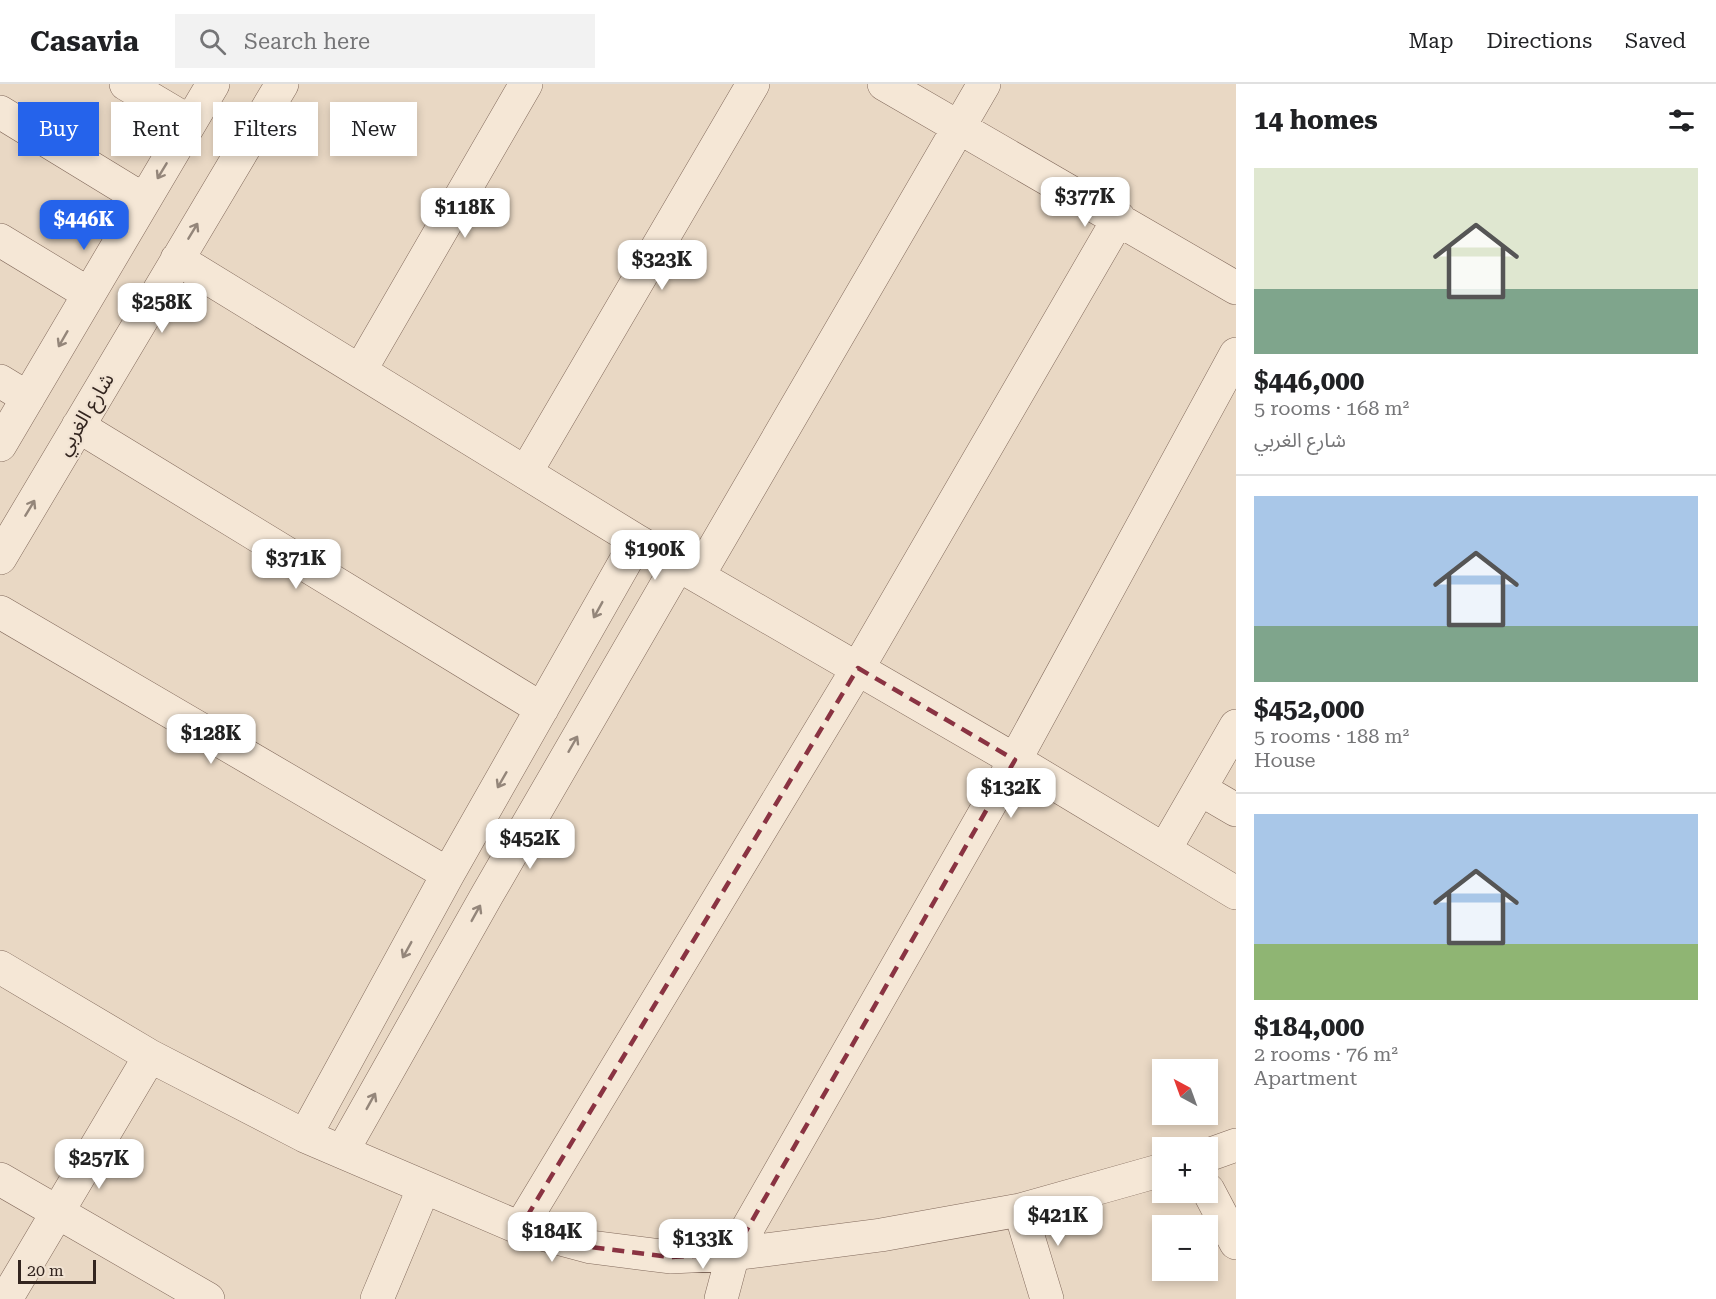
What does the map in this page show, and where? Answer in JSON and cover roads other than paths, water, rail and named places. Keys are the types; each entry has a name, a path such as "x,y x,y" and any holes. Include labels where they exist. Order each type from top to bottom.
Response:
{"street":[{"path":"126,84 156,102"},
{"path":"201,104 213,84"},
{"name":"شارع الغربي","path":"0,558 282,84"},
{"path":"361,369 526,84"},
{"path":"526,472 753,84"},
{"path":"884,84 957,128 1119,218 1236,288"},
{"path":"342,1152 487,895 984,84"},
{"path":"0,112 144,200"},
{"path":"0,445 170,156"},
{"path":"520,1228 858,668 1119,218"},
{"path":"0,240 88,294"},
{"path":"177,259 361,369 637,541 1015,760 1236,893"},
{"path":"730,1295 733,1254 1015,760 1236,354"},
{"path":"0,381 28,398"},
{"path":"78,426 542,709"},
{"path":"305,1136 448,874 637,541"},
{"path":"0,612 448,874"},
{"path":"1165,849 1236,726"},
{"path":"1200,789 1236,810"},
{"path":"3,974 150,1056 305,1136 520,1228 591,1247 669,1257 733,1254 881,1235 1020,1210 1152,1173"},
{"path":"6,1299 150,1056"},
{"path":"1218,1151 1236,1145"},
{"path":"0,1179 208,1299"},
{"path":"377,1299 424,1187"},
{"path":"1215,1203 1236,1243"},
{"path":"1020,1210 1047,1299"}]}
